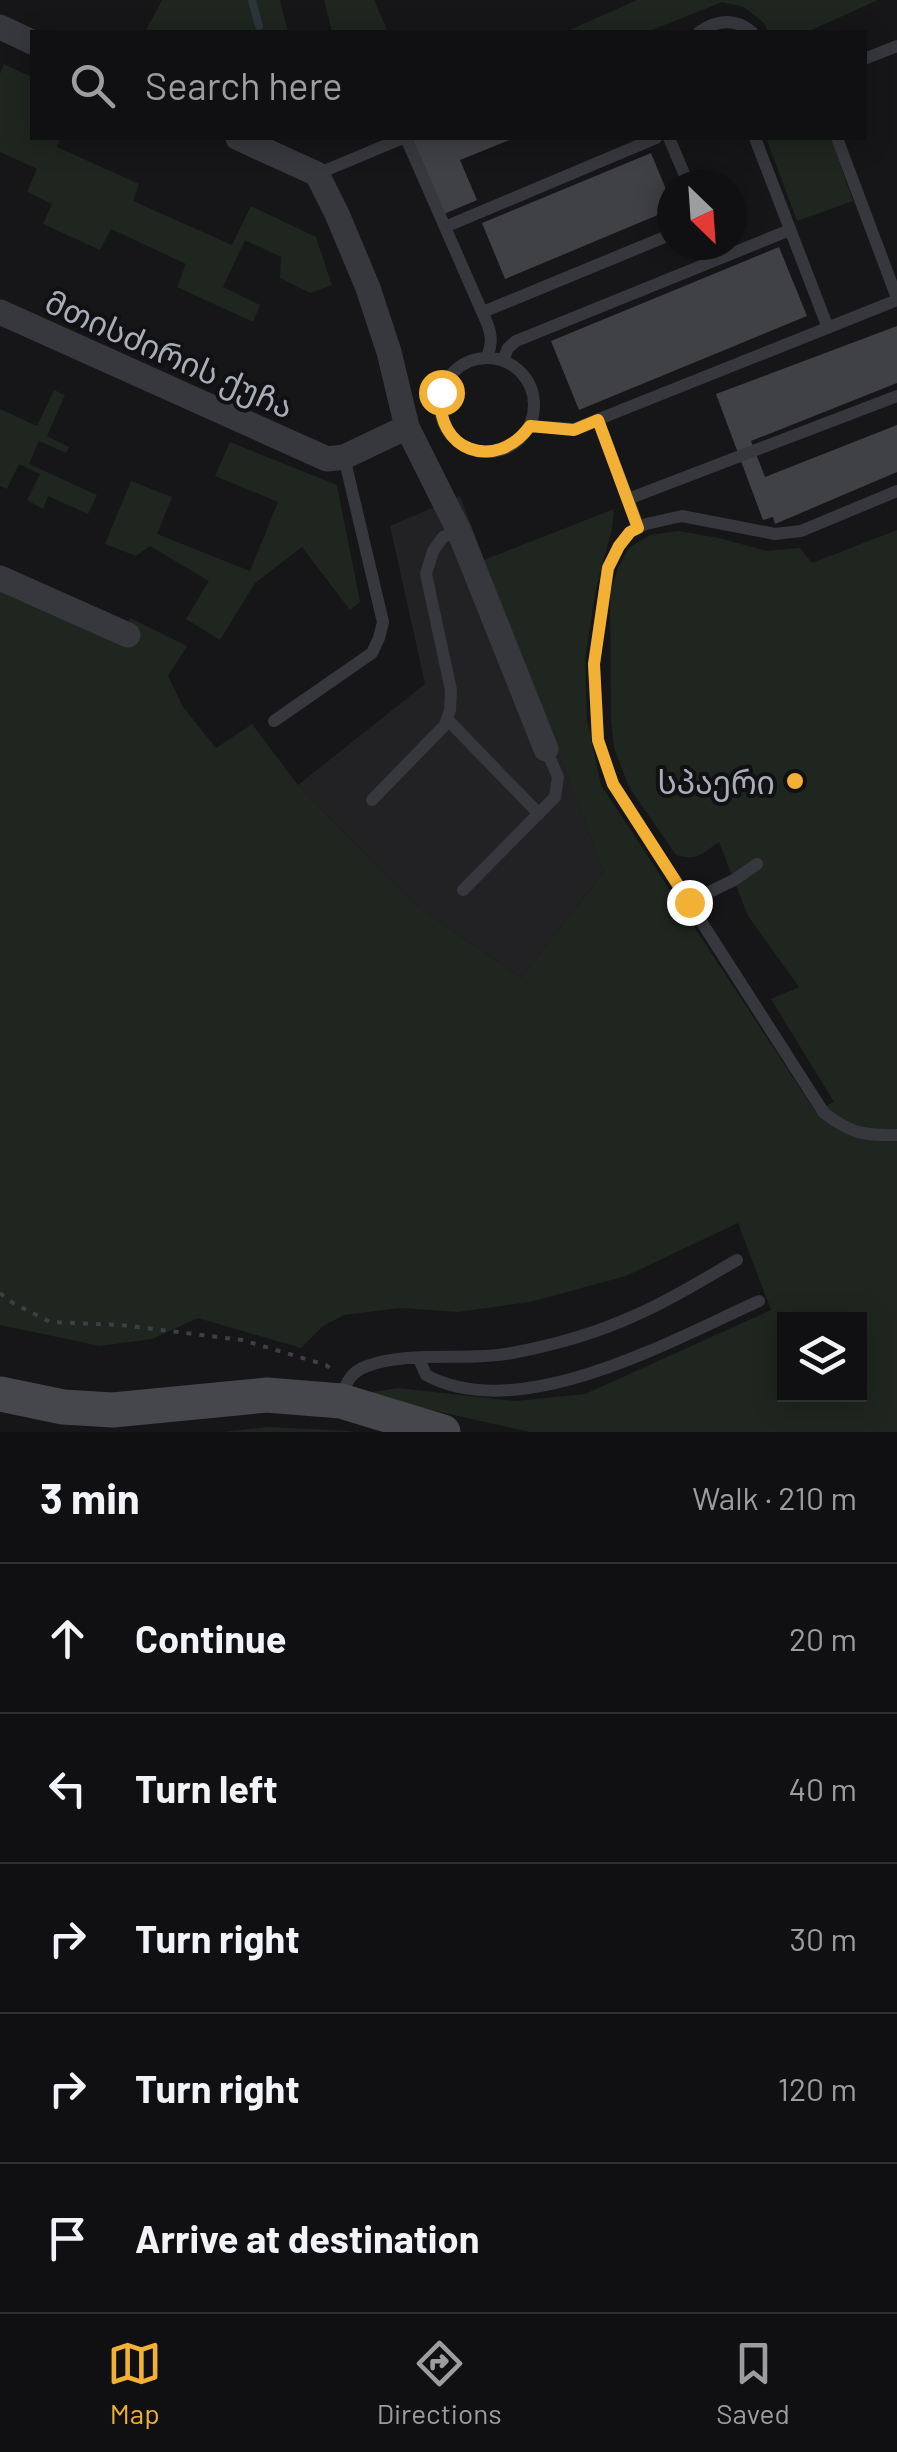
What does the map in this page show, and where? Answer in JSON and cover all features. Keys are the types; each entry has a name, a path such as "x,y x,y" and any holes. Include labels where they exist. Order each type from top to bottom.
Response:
{"street":[{"path":"0,27 30,41"},
{"path":"242,140 317,174 337,214 368,288 407,427 459,530 546,748"},
{"name":"მთისძირის ქუჩა","path":"0,312 312,454 327,459 344,457"},
{"path":"344,457 407,427"},
{"path":"0,578 128,635"},
{"path":"0,1394 63,1406 113,1410 342,1392 443,1432"}],"lane":[{"path":"702,30 725,21 748,30"},
{"path":"867,59 897,46"},
{"path":"317,174 399,140"},
{"path":"405,140 483,312 492,336 487,357"},
{"path":"445,227 651,140"},
{"path":"670,140 683,170"},
{"path":"756,140 828,328"},
{"path":"530,426 574,430 897,299 838,140"},
{"path":"503,360 516,342 790,230"},
{"path":"483,312 657,240"},
{"path":"471,360 503,360 528,380 534,395 530,426 507,448 492,452 462,446 443,423 439,408 447,378 471,360"},
{"path":"628,500 897,396"},
{"path":"598,420 638,528"},
{"path":"274,721 372,653 380,638 383,622 344,457"},
{"path":"897,491 801,531 776,534 682,516 630,532 608,568 594,664 598,740 613,784 824,1113 846,1130 897,1135"},
{"path":"372,800 447,720 451,690 426,574 433,551 443,537 459,530"},
{"path":"447,720 540,814"},
{"path":"463,890 556,797 558,778 546,748"},
{"path":"689,902 757,864"},
{"path":"342,1392 354,1372 368,1365 508,1354 579,1337 636,1315 738,1260"},
{"path":"419,1359 426,1375 439,1382 509,1391 607,1369 759,1301"}],"path":[{"path":"0,1293 50,1322 121,1325 242,1340 326,1365 342,1392"}],"shaded area":[{"path":"162,0 280,0 288,30 146,30"},
{"path":"324,0 374,0 387,30 332,30"},
{"path":"637,0 878,0 811,30 767,30 744,7 722,2 652,30 570,30"},
{"path":"4,64 30,76 30,140 59,140 57,147 139,184 133,201 232,245 251,206 316,237 332,285 310,293 280,278 281,257 245,240 223,287 260,305 253,322 177,287 186,264 111,229 100,250 43,224 52,204 27,192 37,169 0,152 0,74"},
{"path":"767,140 832,140 853,201 797,221"},
{"path":"54,390 65,395 47,436 69,447 66,453 39,441 29,464 97,495 88,514 48,496 43,509 27,500 40,474 19,464 7,489 0,486 0,409 37,426"},
{"path":"230,442 337,485 360,602 350,610 302,547 255,583 220,640 186,619 209,581 150,546 136,556 105,544 131,481 172,497 157,534 250,571 278,502 215,476"},
{"path":"460,496 604,872 521,978 413,903 298,785 425,684 390,526"},
{"path":"614,509 585,659 587,719 601,785 815,1111 834,1102 771,999 799,987 748,916 719,842 695,857 676,855 629,787 614,748 611,719 610,593 629,548 650,535 678,531 767,551 800,548 812,563 897,530 897,1432 530,1432 359,1394 398,1388 515,1401 585,1394 771,1310 738,1223 626,1276 530,1302 458,1312 400,1308 344,1315 323,1326 301,1348 198,1318 152,1339 100,1346 0,1325 0,587 120,641 130,618 187,646 168,676 183,707 216,748 252,724 298,785 413,903 521,978 604,872 484,560"},
{"path":"268,1427 349,1431 354,1432 223,1432"}],"building":[{"path":"413,140 509,140 460,160 477,200 444,214"},
{"path":"651,153 658,170 657,215 505,279 482,223"},
{"path":"779,247 807,316 579,410 551,341"},
{"path":"897,326 897,383 751,441 765,477 897,425 897,472 775,524 773,517 763,520 716,394"}],"waterway":[{"path":"252,0 259,26"}],"place":[{"name":"სპაერი","path":"795,781"}],"route":[{"path":"441,392 439,408 443,423 462,446 477,451 507,448 530,426 574,430 598,420 638,528 619,546 608,568 594,664 598,740 613,784 689,902"}]}
